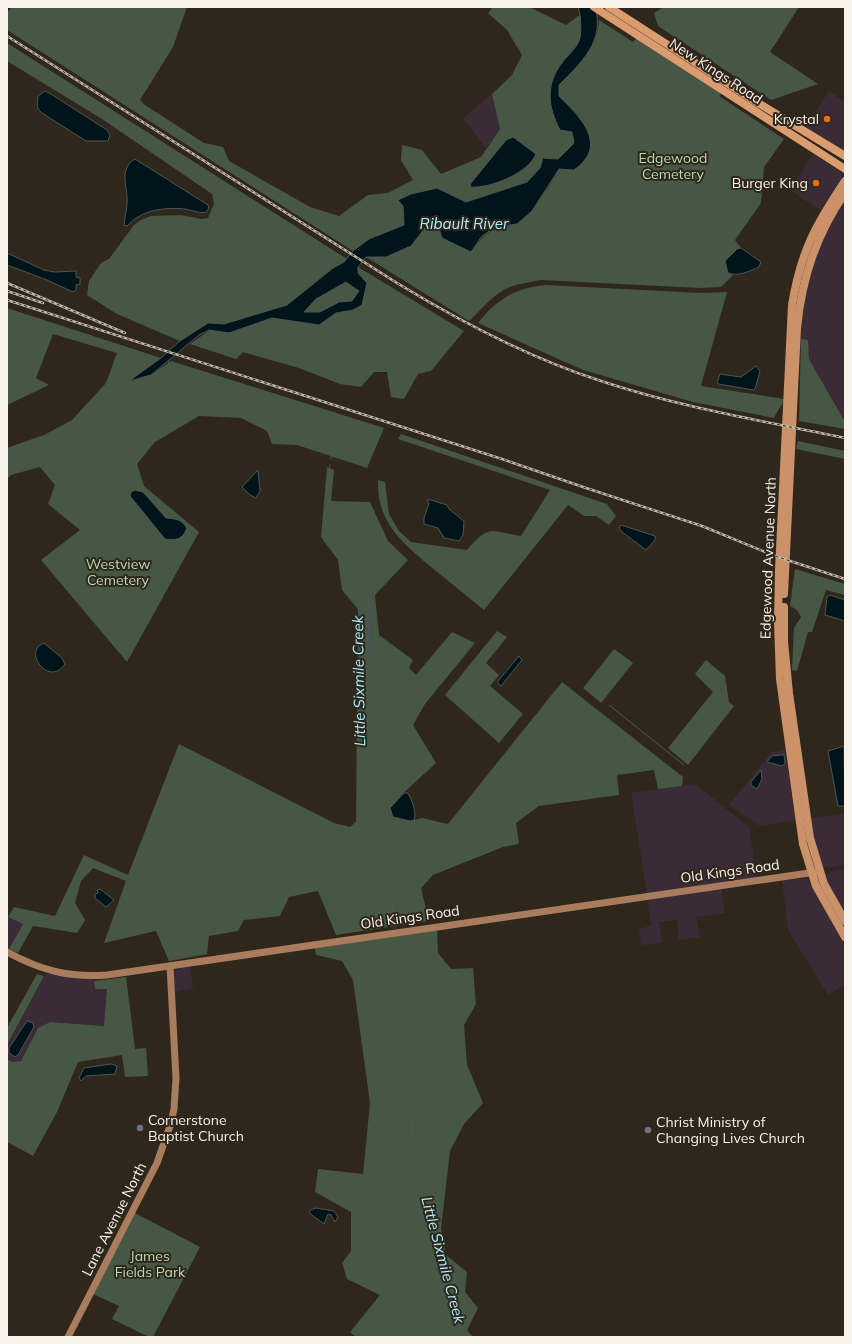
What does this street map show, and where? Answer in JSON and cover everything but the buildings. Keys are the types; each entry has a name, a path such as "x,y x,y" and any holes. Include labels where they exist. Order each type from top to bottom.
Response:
{"highway":[{"name":"New Kings Road","path":"594,7 845,169"},
{"name":"New Kings Road","path":"609,7 750,98 845,156"}],"main road":[{"name":"Edgewood Avenue North","path":"845,181 817,223 810,238 798,270 791,310 789,410 778,646 782,694 802,837 811,873 822,897 845,937"},
{"name":"Edgewood Avenue North","path":"789,410 796,328 804,278 817,241 829,218 845,193"},
{"name":"Edgewood Avenue North","path":"782,571 784,642 789,693 810,838 829,894 845,921"},
{"name":"Old Kings Road","path":"7,952 41,969 79,976 106,975 820,871"},
{"name":"Lane Avenue North","path":"68,1337 151,1176 168,1132 174,1109 176,1078 170,966"}],"shaded area":[{"path":"829,91 845,102 845,153 805,128"},
{"path":"492,94 500,129 486,148 463,118"},
{"path":"813,154 839,171 842,175 841,180 820,210 790,190"},
{"path":"845,200 845,422 809,359 808,340 798,339 800,315 816,253 832,221"},
{"path":"785,749 795,820 760,826 729,805 771,753"},
{"path":"695,784 749,827 757,878 647,894 631,793"},
{"path":"845,814 845,865 831,867 822,866 815,846 811,818"},
{"path":"845,869 845,915 826,880 827,875 832,871"},
{"path":"808,879 845,943 845,985 828,995 788,930 782,880"},
{"path":"721,887 725,913 696,917 700,937 679,940 677,920 659,922 662,943 641,945 639,929 651,926 647,898"},
{"path":"7,916 23,924 9,949 7,947"},
{"path":"190,965 193,988 174,992 174,973 177,970"},
{"path":"46,973 78,979 93,979 95,989 107,989 105,1026 50,1022 38,1028 21,1061 13,1062 7,1059 7,1045"}],"green space":[{"path":"12,7 187,7 173,47 140,100 145,105 204,143 223,147 229,161 310,207 339,216 368,195 388,193 413,180 401,160 402,145 422,150 441,174 481,157 500,129 492,94 512,75 522,55 507,30 488,13 493,7 529,7 566,25 581,14 580,41 560,65 550,86 572,131 574,143 558,159 540,168 527,182 466,202 437,188 403,206 404,225 369,239 353,251 7,30 7,13"},
{"path":"664,7 799,7 770,52 818,84 771,100 658,26 654,13"},
{"name":"Edgewood Cemetery","path":"599,20 633,42 637,38 721,93 719,96 784,139 764,167 761,203 735,240 741,248 737,249 725,261 728,273 733,275 721,287 700,288 541,280 507,288 490,301 469,321 366,257 386,257 411,246 435,215 442,238 471,252 485,235 495,229 517,224 548,188 559,169 574,170 578,115 559,96 559,85 573,71 591,48 598,30"},
{"path":"7,43 347,259 287,305 224,324 208,323 180,341 117,314 87,295 89,281 101,263 109,259 134,225 151,216 181,215 202,219 208,218 214,204 212,194 102,119 7,61"},
{"path":"358,267 464,331 431,371 418,374 404,399 391,397 387,372 374,372 361,387 340,384 299,368 243,352 236,359 190,344 210,330 229,333 272,318 319,325 336,313 353,310 362,305"},
{"path":"346,282 359,291 352,301 339,302 320,312 303,312 316,299"},
{"path":"546,285 701,293 727,292 701,386 784,399 782,404 774,418 693,402 583,370 478,323 492,307 508,296 525,289"},
{"name":"Westview Cemetery","path":"7,308 161,358 131,381 151,375 171,361 384,428 367,468 297,445 272,444 267,431 241,418 199,416 155,442 137,464 144,486 199,532 127,662 41,560 80,530 48,504 55,485 40,467 11,475 7,479 7,448 44,435 72,420 106,383 117,353 53,334 36,378 49,385 7,405","holes":["143,492 166,518 170,519 165,539"]},
{"path":"801,339 808,340 809,359 845,422 845,429 799,421"},
{"path":"401,434 607,504 616,516 609,525 596,516 584,516 568,505 484,610 414,552 395,533 382,509 378,480 385,482 389,514 399,531 411,542 467,550 480,536 491,531 521,536 550,490 398,439"},
{"path":"798,441 845,451 845,459 796,449"},
{"path":"327,467 334,470 331,501 370,502 388,541 408,560 375,595 379,635 413,660 409,668 416,675 452,632 475,643 425,704 413,725 436,763 400,796 410,821 422,818 448,824 562,682 683,777 682,786 658,789 654,770 617,775 619,795 539,806 516,823 519,844 503,847 433,875 421,888 429,921 336,935 318,891 289,897 280,916 244,920 238,931 209,936 207,954 169,961 156,931 104,943 126,881 93,868 81,881 75,903 85,920 77,933 33,926 18,953 9,949 23,924 8,917 14,907 55,916 84,855 128,875 179,744 334,823 350,827 356,822 358,609 342,590 338,560 321,537"},
{"path":"795,569 845,584 845,595 826,590 812,632 808,632 797,671 792,670 794,628 801,617 797,610 790,606"},
{"path":"497,631 507,637 486,663 499,675 490,686 523,714 499,743 445,695"},
{"path":"614,649 633,663 601,703 583,688"},
{"path":"706,660 725,676 729,702 734,706 688,765 668,748 713,692 695,674"},
{"path":"437,930 438,953 451,969 473,968 476,1004 464,1025 467,1065 483,1103 464,1124 450,1151 441,1229 446,1255 467,1272 465,1292 478,1308 467,1330 473,1337 356,1337 350,1332 380,1295 347,1279 342,1263 351,1251 351,1212 315,1192 318,1169 363,1174 370,1103 353,980 342,961 316,955 315,948"},
{"path":"37,974 44,976 7,1045 7,1028"},
{"path":"126,977 135,1049 146,1048 148,1076 125,1077 122,1055 78,1062 57,1112 33,1156 7,1142 7,1059 13,1062 21,1061 38,1028 50,1022 104,1026 107,989 95,989 94,981"},
{"name":"James Fields Park","path":"135,1213 200,1247 153,1337 149,1337 112,1319 119,1306 93,1294"}],"water":[{"name":"Ribault River","path":"578,7 595,7 597,30 594,41 583,59 559,85 559,96 583,122 588,132 590,151 584,161 574,170 559,169 532,211 517,224 495,227 482,236 471,252 442,238 435,215 411,246 386,257 366,257 358,267 358,273 367,283 362,305 353,310 336,313 319,325 272,318 229,333 209,330 199,335 151,375 129,381 161,358 180,341 208,323 224,324 287,305 333,268 344,262 353,251 369,239 404,225 403,206 398,200 411,194 437,188 466,202 527,182 540,168 543,158 558,159 574,143 572,132 560,130 556,121 551,104 551,88 557,71 579,41 581,29","holes":["346,282 359,291 352,301 339,302 320,312 304,312 316,299"]},
{"path":"45,91 107,130 110,135 108,141 86,141 42,113 37,104 38,96"},
{"path":"513,137 536,154 532,161 508,178 487,185 470,187 471,183 506,140"},
{"path":"135,159 208,205 209,208 206,212 177,208 161,209 139,216 127,226 124,225 127,203 125,176 127,167"},
{"path":"741,248 761,262 759,267 740,274 728,273 725,261 737,249"},
{"path":"7,253 44,270 54,272 76,271 76,277 80,278 80,284 76,285 76,290 73,292 47,280 7,265"},
{"path":"756,366 760,371 755,389 753,390 719,384 717,382 720,374 741,377"},
{"path":"258,470 260,491 256,498 250,495 242,487"},
{"path":"135,490 143,492 166,518 175,519 183,523 187,528 183,535 176,539 165,539 130,496 131,492"},
{"path":"427,500 447,505 449,509 464,521 463,535 459,541 444,538 438,528 424,524 424,518 429,503"},
{"path":"621,525 655,536 655,540 646,550 622,532 619,528"},
{"path":"830,595 845,600 845,621 825,615 827,597"},
{"path":"44,643 62,658 65,664 59,670 52,672 40,666 36,653 38,647"},
{"path":"519,656 522,660 501,686 498,681"},
{"path":"844,746 845,806 838,806 828,751"},
{"path":"784,755 785,763 782,766 767,762 772,756"},
{"path":"761,770 762,779 757,789 751,785 751,782"},
{"path":"404,793 408,793 412,803 415,814 414,820 410,821 393,817 390,808"},
{"path":"100,889 114,900 106,907 95,898 95,894 98,893 97,890"},
{"path":"27,1021 33,1023 34,1027 18,1055 15,1057 9,1053 9,1048"},
{"path":"111,1064 117,1066 115,1074 86,1076 81,1081 79,1078 84,1068"},
{"path":"316,1208 334,1211 338,1217 335,1222 331,1215 328,1214 324,1224 309,1213 310,1210"}],"waterway":[{"name":"Little Sixmile Creek","path":"168,361 172,371 183,384 212,399 322,439 329,448 331,459"},
{"path":"7,462 74,442 96,448 113,443 159,404 156,395 150,390 143,388 140,382 142,377"},
{"name":"Little Sixmile Creek","path":"330,465 326,498 332,527 369,597 367,735 396,928"},
{"path":"587,689 603,701"},
{"path":"609,705 684,765"},
{"name":"Little Sixmile Creek","path":"399,935 405,944 405,963 424,1003 432,1087 412,1120 415,1198 454,1337"}],"railway":[{"path":"7,36 397,283 495,338 546,361 628,390 721,413 845,438"},
{"path":"7,283 125,333"},
{"path":"7,291 43,303"},
{"path":"7,300 502,459 702,526 775,556 845,579"}],"place":[{"name":"Krystal","path":"827,119"},
{"name":"Burger King","path":"816,183"},
{"name":"Cornerstone Baptist Church","path":"140,1128"},
{"name":"Christ Ministry of Changing Lives Church","path":"648,1130"}]}
